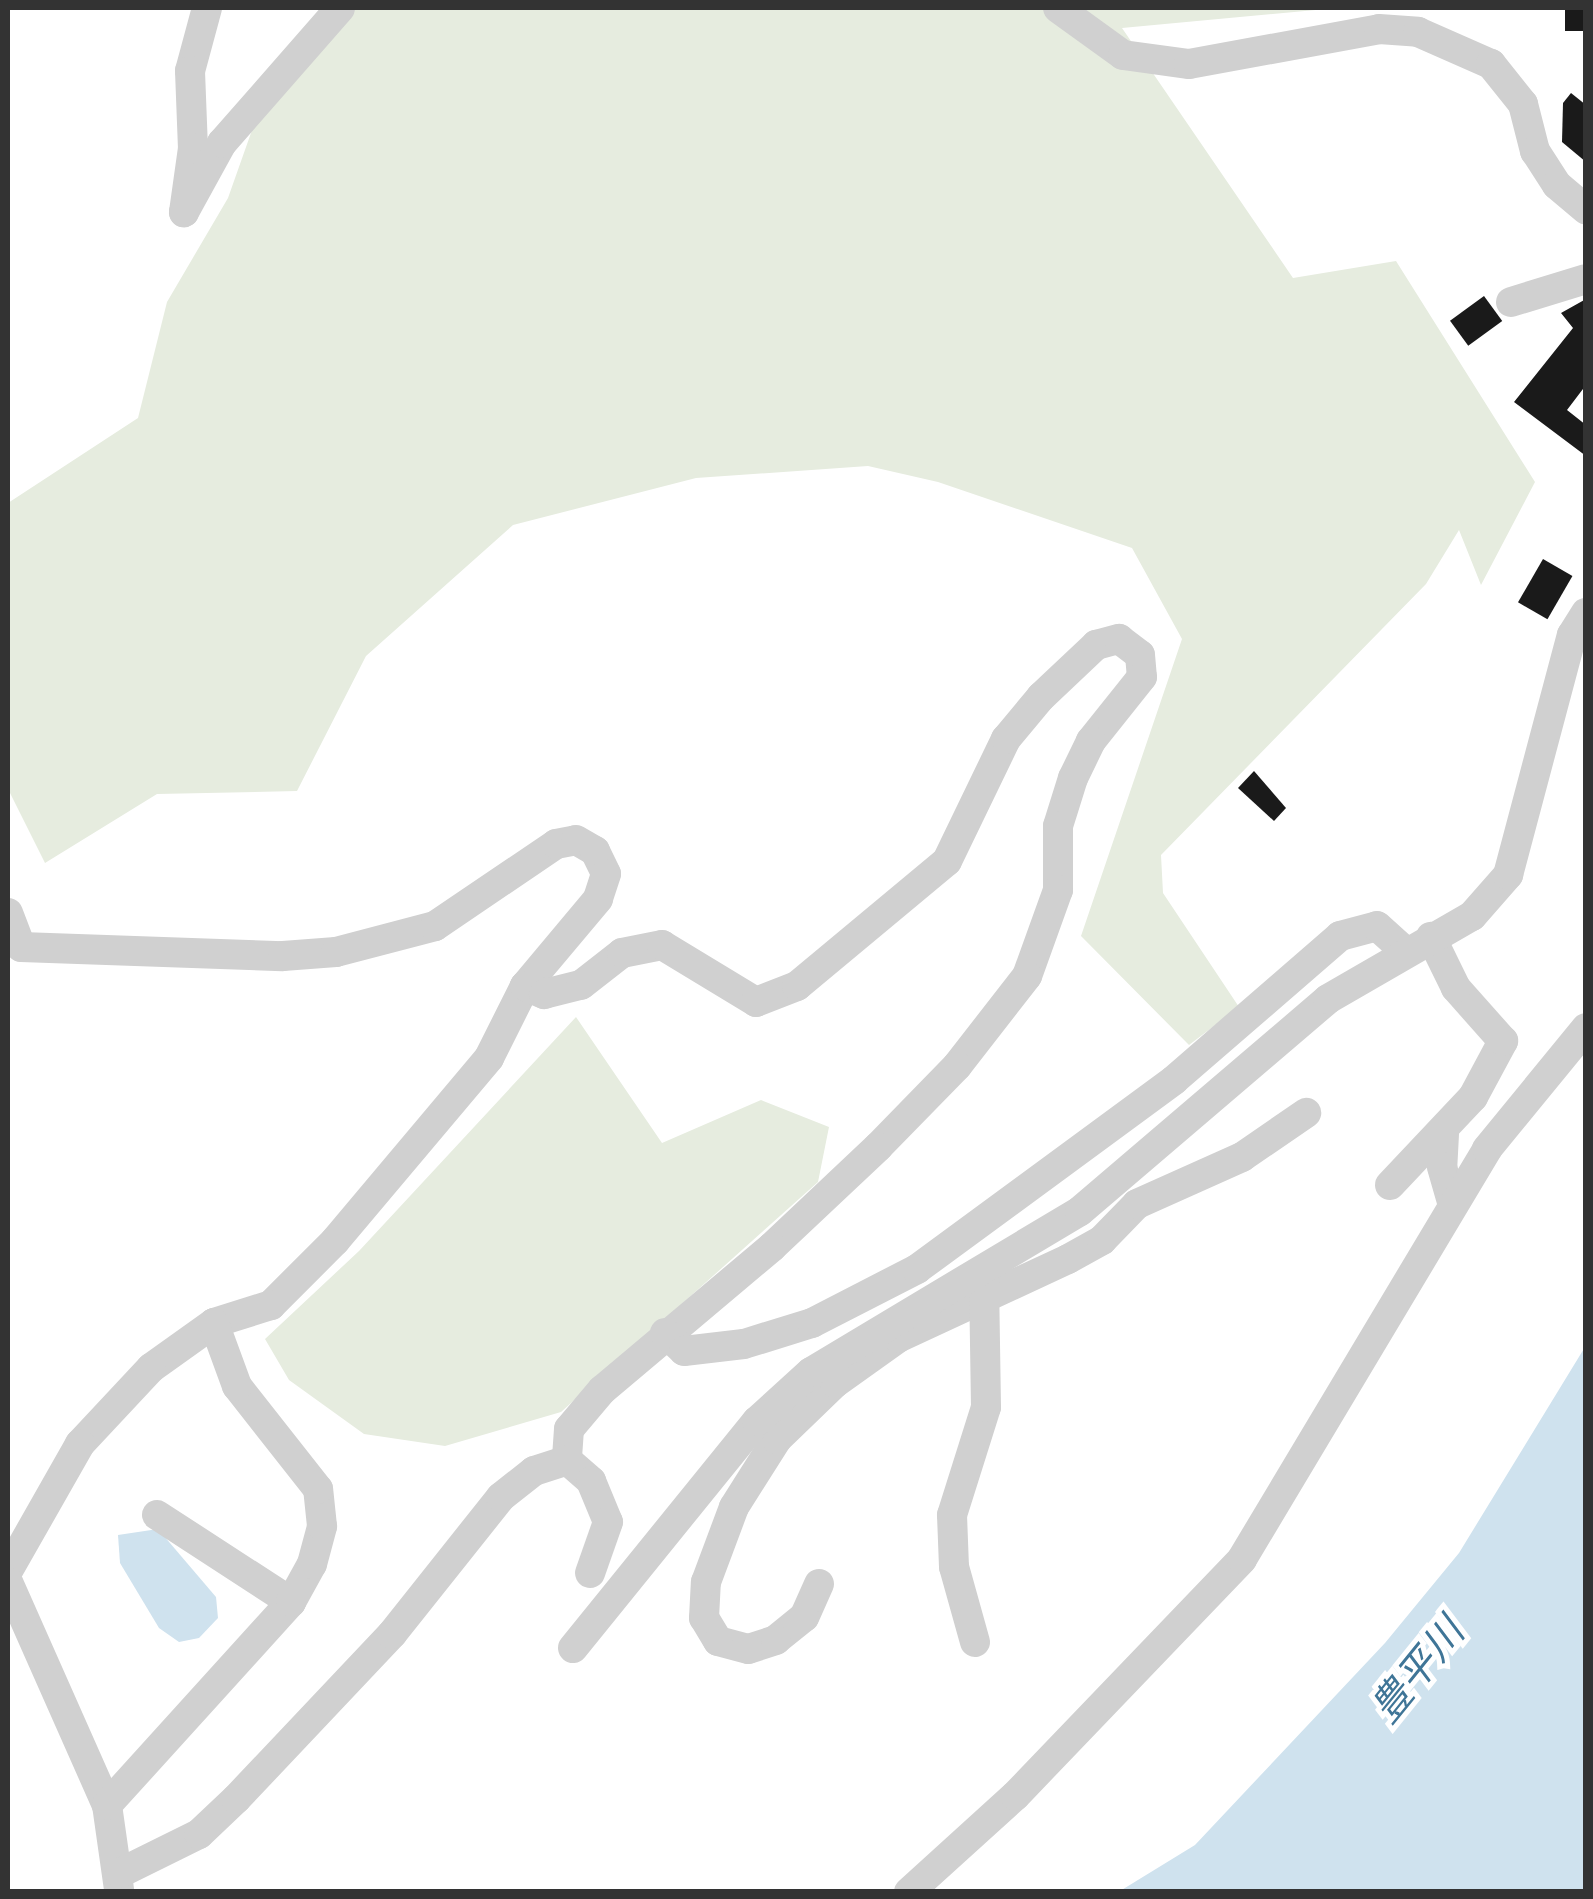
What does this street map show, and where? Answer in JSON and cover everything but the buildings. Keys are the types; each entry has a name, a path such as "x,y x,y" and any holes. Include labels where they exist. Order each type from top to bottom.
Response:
{"street":[{"path":"207,8 190,71 193,148 184,212 222,143 340,8"},
{"path":"1058,8 1123,55 1189,64 1378,30 1418,32 1490,64 1523,104 1535,151 1556,185 1586,209"},
{"path":"1511,302 1586,278"},
{"path":"573,1648 771,1408 811,1372 883,1324 986,1269 1080,1211 1328,999 1472,916 1508,875 1579,624"},
{"path":"525,986 544,994 581,985 622,953 662,945 756,1002 797,986 947,861 1006,739 1096,644 1119,639 1140,655 1142,677 1092,741 1072,778 1058,826 1058,890 1027,976 956,1066 878,1147 772,1247 665,1333 569,1429 567,1460"},
{"path":"8,913 21,947 105,954 148,948 284,956 336,952 435,926 556,844 576,840 594,851 606,874 598,899 525,986 490,1058 335,1240 271,1305 214,1323 151,1368 80,1444 8,1571"},
{"path":"665,1333 684,1351 744,1344 812,1323 917,1269 1027,1194 1174,1080 1340,936 1377,926 1418,944 1502,1041 1473,1098 1444,1134 1406,1162 1390,1186"},
{"path":"908,1892 1015,1796 1242,1559 1452,1203 1586,1028"},
{"path":"819,1584 804,1617 776,1640 748,1648 718,1641 704,1618 706,1582 734,1506 777,1439 835,1383 898,1338 1068,1259 1102,1240 1137,1204 1242,1157 1306,1113"},
{"path":"1444,1134 1442,1167 1452,1203"},
{"path":"974,1642 954,1567 952,1515 986,1407 980,1300 986,1269"},
{"path":"106,1804 291,1602 312,1564 322,1526 318,1489 237,1386 214,1323"},
{"path":"567,1460 591,1481 608,1522 590,1573"},
{"path":"8,1582 106,1804 119,1882 199,1834 236,1800 392,1634 502,1497 534,1471 567,1460"},
{"path":"158,1514 291,1602"}],"shaded area":[{"path":"355,8 1337,8 1122,28 1293,278 1396,261 1535,482 1481,585 1459,530 1426,584 1161,855 1163,893 1239,1007 1189,1045 1081,936 1182,639 1132,548 938,482 868,466 696,478 513,525 366,656 297,791 157,794 45,863 8,789 8,503 138,418 167,302 228,198 263,99"},
{"path":"576,1017 662,1143 761,1100 829,1127 818,1182 561,1412 445,1446 364,1434 289,1380 265,1339 359,1251"}],"water":[{"name":"豊平川","path":"1585,1347 1585,1891 1120,1891 1195,1845 1385,1643 1459,1553"},
{"path":"158,1529 216,1597 218,1618 199,1638 179,1642 159,1628 120,1563 118,1535"}]}
